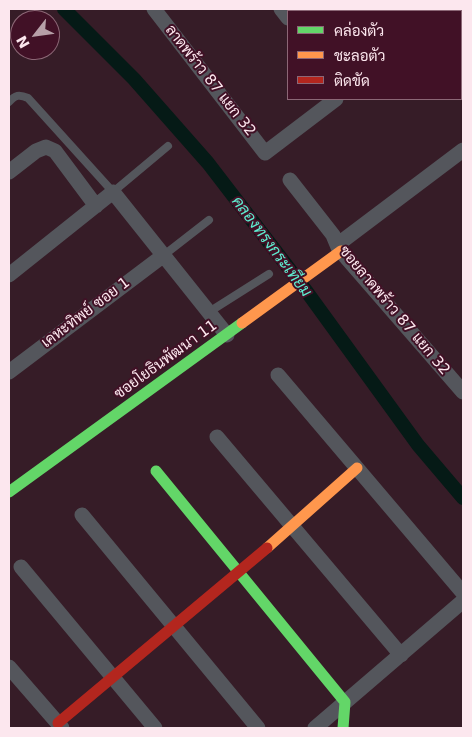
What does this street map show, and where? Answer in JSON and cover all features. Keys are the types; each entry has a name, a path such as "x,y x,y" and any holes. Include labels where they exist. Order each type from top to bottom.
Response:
{"street":[{"name":"ลาดพร้าว 87 แยก 32","path":"154,9 265,153 335,100"},
{"path":"9,172 46,147 55,152 96,206"},
{"path":"339,248 463,150"},
{"name":"ซอยลาดพร้าว 87 แยก 32","path":"290,180 333,235 339,248 463,392"},
{"path":"9,274 113,192 227,335"},
{"name":"ซอยโยธินพัฒนา 11","path":"9,492 227,335 306,276 339,248"},
{"name":"เคหะทิพย์ ซอย 1","path":"9,372 164,255"},
{"path":"278,375 463,593"},
{"path":"217,437 401,655"},
{"path":"9,667 60,726 112,677 239,573 357,468"},
{"path":"156,471 345,702 344,728"},
{"path":"82,515 258,728"},
{"path":"21,567 155,728"},
{"path":"315,728 463,601"}],"lane":[{"path":"9,102 14,97 21,95 28,98 113,192 168,146"},
{"path":"164,255 209,220"},
{"path":"209,312 269,274"}],"waterway":[{"name":"คลองทรงกระเทียม","path":"64,9 134,79 208,163 307,292 418,445 463,498"}],"traffic: fast":[{"path":"9,492 242,323"},
{"path":"156,471 345,702 343,728"}],"traffic: slow":[{"path":"242,323 341,251"},
{"path":"267,548 357,468"}],"traffic: jam":[{"path":"58,723 267,548"}]}
